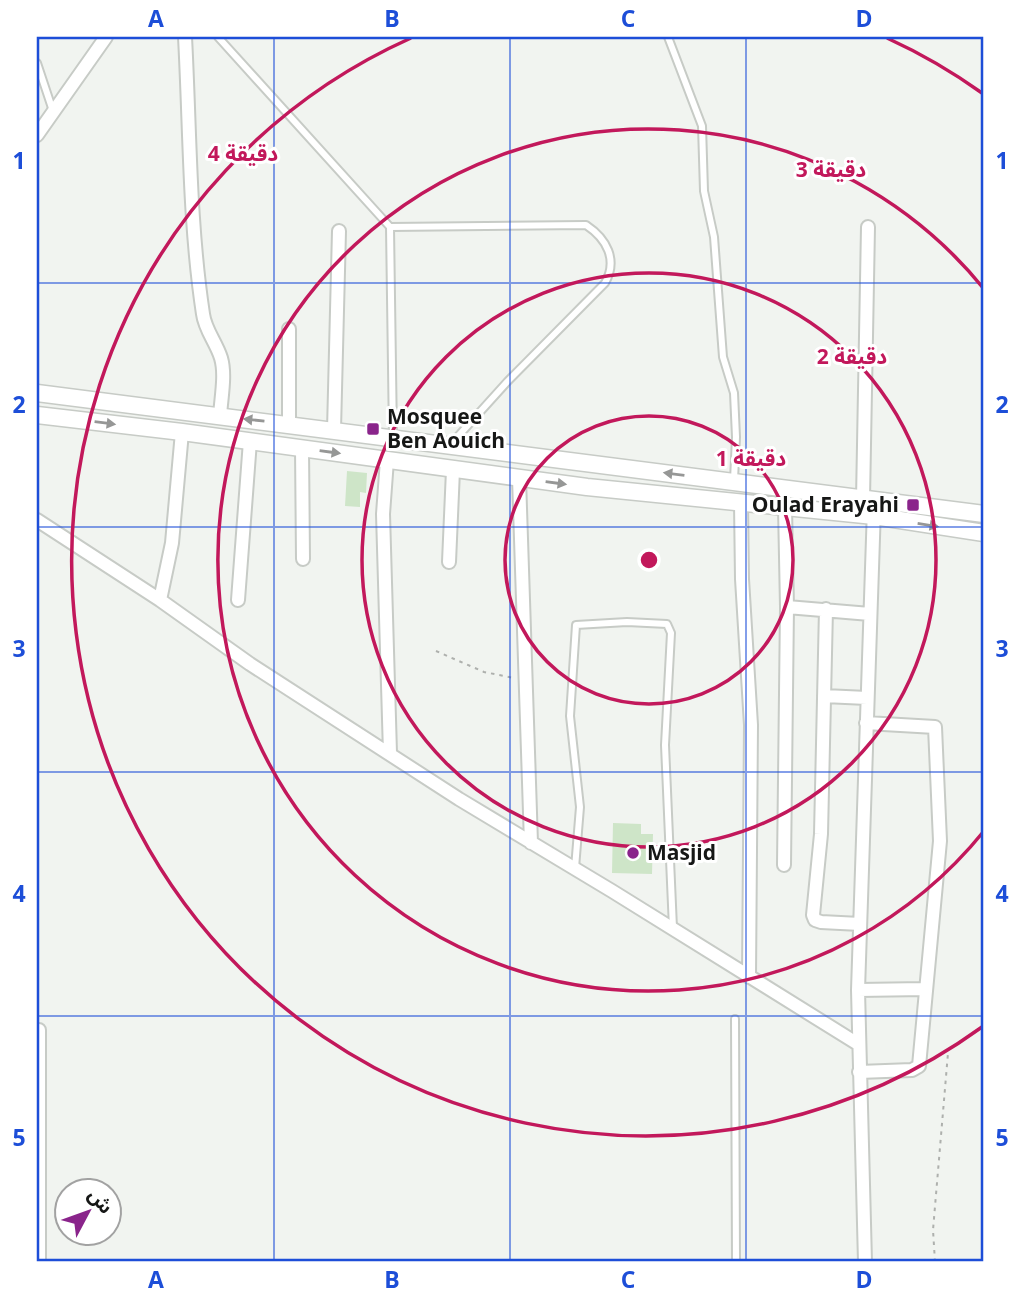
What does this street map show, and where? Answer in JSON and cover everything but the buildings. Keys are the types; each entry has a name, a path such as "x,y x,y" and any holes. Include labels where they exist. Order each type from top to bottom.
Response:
{"street":[{"path":"37,135 106,37"},
{"path":"185,37 188,149 196,251 203,315 223,366 220,416"},
{"path":"865,1262 858,990 870,614 868,227"},
{"path":"334,430 340,231"},
{"path":"289,329 289,424"},
{"path":"37,393 734,482 870,505 984,533"},
{"path":"37,415 644,493 785,507 870,505 984,514"},
{"path":"160,600 172,543 182,432"},
{"path":"238,600 250,441"},
{"path":"302,448 303,559"},
{"path":"387,460 383,514 390,753"},
{"path":"449,562 453,470"},
{"path":"644,493 646,471"},
{"path":"519,478 531,843"},
{"path":"741,503 742,579 751,725 749,977"},
{"path":"784,865 787,607 785,507"},
{"path":"37,520 160,600 260,671 531,843 858,1044"},
{"path":"787,607 870,614"},
{"path":"826,609 821,834 813,915 815,920 821,922 860,924"},
{"path":"824,695 867,698"},
{"path":"859,1072 917,1069 940,841 936,730 932,726 866,723"},
{"path":"858,990 925,989"},
{"path":"39,1030 39,1262"}],"lane":[{"path":"218,37 390,227 393,438"},
{"path":"667,37 702,126 704,191 713,237 723,357 734,393 734,482"},
{"path":"37,63 53,111"},
{"path":"390,227 586,225 603,240 611,258 612,268 605,283 507,382 450,445"},
{"path":"575,870 580,807 570,716 576,625 627,622 667,624 671,633 665,745 673,929"},
{"path":"735,1019 736,1262"}],"path":[{"path":"436,651 484,672 526,679"},
{"path":"935,1262 933,1230 948,1053"}],"place":[{"name":"Mosquee Ben Aouich","path":"373,429"},
{"name":"Oulad Erayahi","path":"913,505"},
{"name":"Masjid","path":"633,853"}]}
